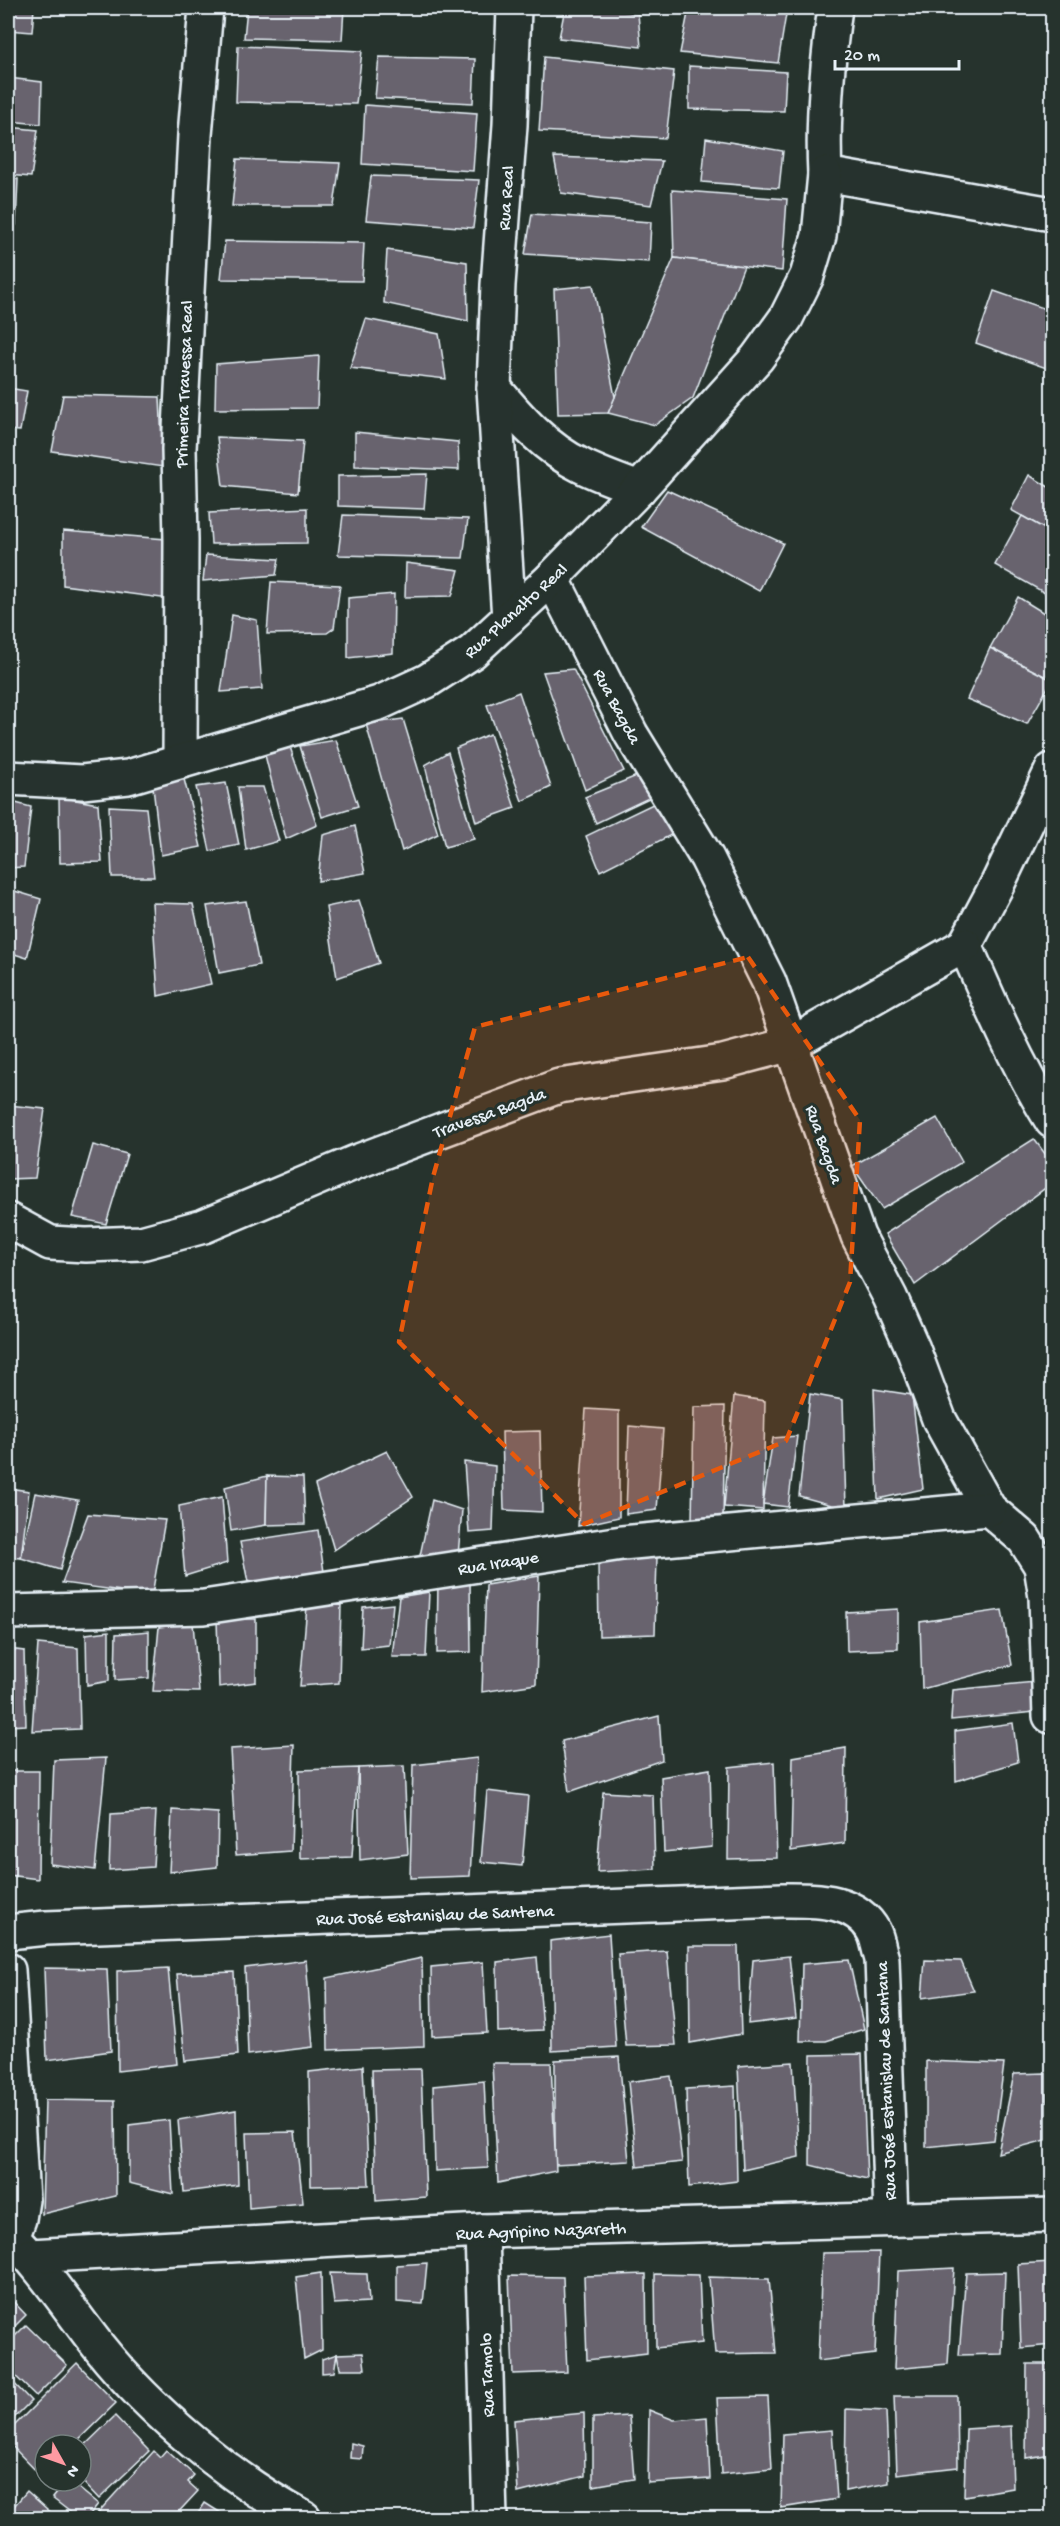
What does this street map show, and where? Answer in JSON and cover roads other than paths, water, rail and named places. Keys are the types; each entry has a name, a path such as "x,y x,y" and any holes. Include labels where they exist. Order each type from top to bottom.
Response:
{"street":[{"name":"Primeira Travessa Real","path":"180,760 181,540 178,449 195,135 206,8"},
{"name":"Rua Real","path":"509,618 494,388 498,285 510,125 514,8"},
{"name":"Rua Planalto Real","path":"8,778 82,782 128,777 379,703 427,681 472,652 552,578 639,489 757,358 786,318 807,276 819,236 825,174 823,133 825,79 835,8"},
{"path":"825,174 1053,214"},
{"path":"494,388 521,420 547,444 581,466 639,489"},
{"name":"Rua Bagda","path":"552,578 631,734 712,868 769,982 858,1236 908,1338 939,1419 989,1509 1024,1539 1041,1566 1046,1597 1050,1716"},
{"path":"1053,770 965,945 1009,1044 1032,1089 1053,1121"},
{"name":"Travessa Bagda","path":"8,1220 50,1243 86,1245 141,1243 204,1226 356,1162 559,1086 723,1062 791,1044 965,945"},
{"name":"Rua Iraque","path":"8,1612 204,1607 621,1543 989,1509"},
{"name":"Rua José Estanislau de Santena","path":"8,1932 46,1928 782,1900 821,1900 846,1906 860,1914"},
{"name":"Rua José Estanislau de Santana","path":"860,1914 874,1932 882,1959 891,2218"},
{"path":"8,1970 22,2200 16,2243 100,2349 134,2386 212,2457 274,2503 304,2518"},
{"name":"Rua Agripino Nazareth","path":"16,2243 1053,2215"},
{"name":"Rua Tamolo","path":"482,2231 490,2518"}]}
